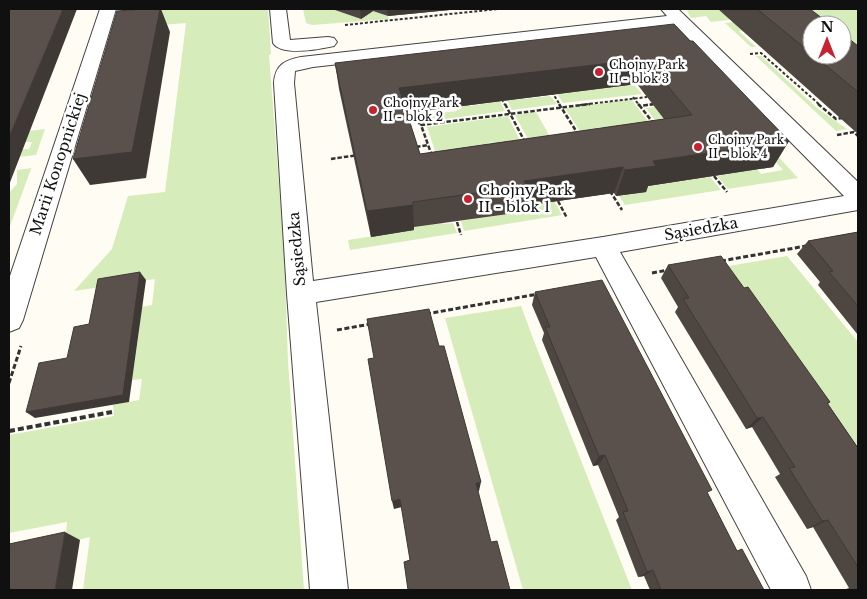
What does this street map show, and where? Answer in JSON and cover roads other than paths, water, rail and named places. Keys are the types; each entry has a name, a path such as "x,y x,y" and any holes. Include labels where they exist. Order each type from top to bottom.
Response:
{"street":[{"name":"Marii Konopnickiej","path":"9,320 13,291 108,9"},
{"path":"278,9 281,40 286,45 342,33"},
{"path":"622,12 656,9"},
{"path":"477,15 588,14"},
{"name":"Sąsiedzka","path":"858,196 675,14 298,64 287,68 285,71 284,83 301,294 603,246 858,202"},
{"path":"603,246 792,590"},
{"path":"301,294 329,590"}],"place":[{"name":"Chojny Park II - blok 3","path":"599,72"},
{"name":"Chojny Park II - blok 2","path":"373,110"},
{"name":"Chojny Park II - blok 4","path":"698,147"},
{"name":"Chojny Park II - blok 1","path":"468,199"}]}
